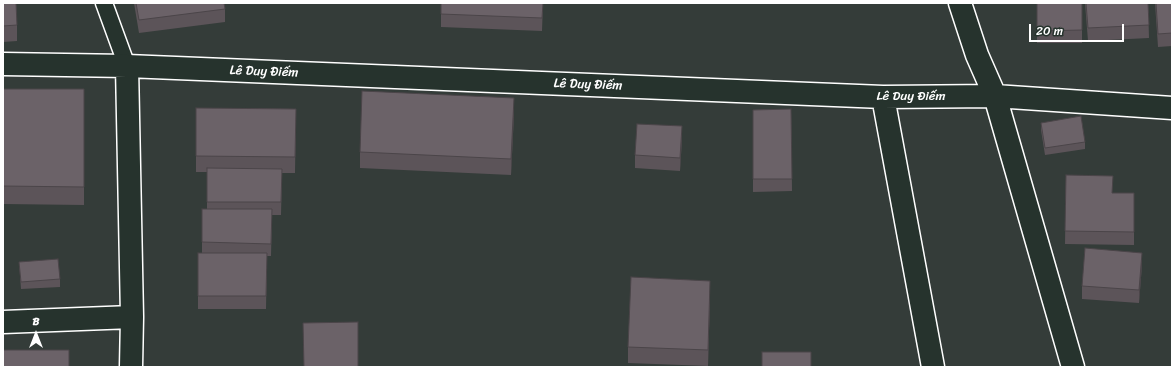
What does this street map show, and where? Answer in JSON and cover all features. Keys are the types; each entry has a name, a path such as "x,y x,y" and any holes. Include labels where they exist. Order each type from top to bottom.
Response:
{"street":[{"path":"960,3 977,55 994,96 1073,367"},
{"name":"Lê Duy Điếm","path":"3,64 127,66 883,97 994,96 1172,108"},
{"path":"127,66 132,317 131,367"},
{"path":"883,97 933,367"},
{"path":"3,322 132,317"}],"lane":[{"path":"104,3 127,66"}],"building":[{"path":"3,3 16,3 17,25 3,26"},
{"path":"136,3 224,3 225,9 139,20"},
{"path":"441,3 543,3 542,18 441,14"},
{"path":"1037,3 1082,3 1082,30 1037,31"},
{"path":"1086,3 1148,3 1149,25 1088,28"},
{"path":"1156,3 1172,3 1172,33 1158,34"},
{"path":"3,89 84,89 84,187 3,186"},
{"path":"362,91 514,98 511,159 360,152"},
{"path":"196,108 296,109 295,157 196,156"},
{"path":"791,109 792,179 753,179 753,110"},
{"path":"1081,116 1085,142 1045,148 1041,123"},
{"path":"637,124 682,126 680,158 635,155"},
{"path":"207,168 282,169 281,202 207,202"},
{"path":"1066,175 1113,176 1112,193 1134,193 1134,232 1065,231"},
{"path":"202,209 272,209 271,244 202,242"},
{"path":"1085,248 1142,253 1139,290 1082,286"},
{"path":"198,253 267,253 266,296 198,296"},
{"path":"58,259 60,279 21,282 19,262"},
{"path":"631,277 710,281 708,350 628,347"},
{"path":"358,322 358,367 304,367 303,323"},
{"path":"3,350 69,350 69,367 3,367"},
{"path":"762,352 811,352 811,367 762,367"}]}
